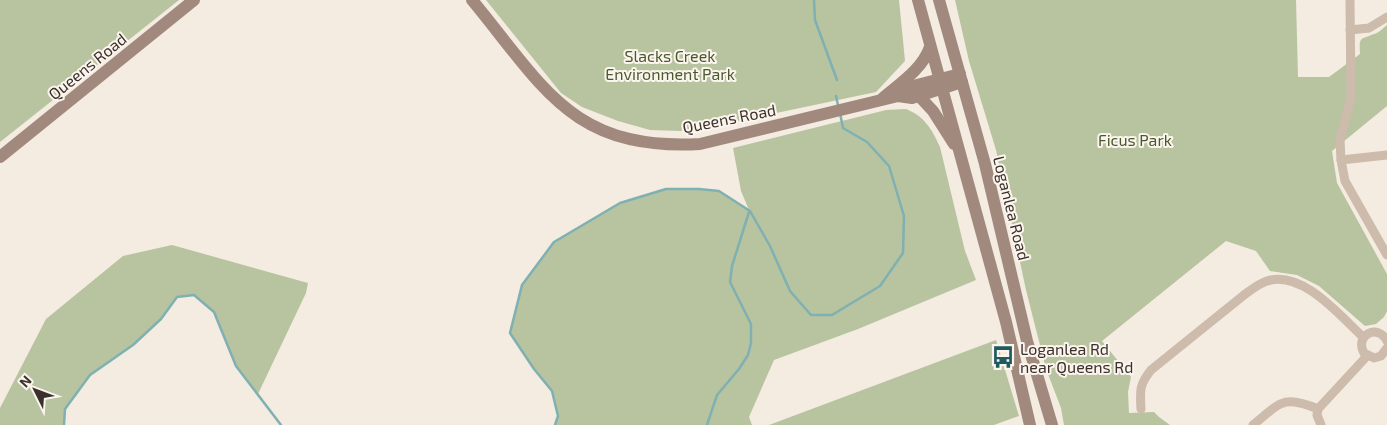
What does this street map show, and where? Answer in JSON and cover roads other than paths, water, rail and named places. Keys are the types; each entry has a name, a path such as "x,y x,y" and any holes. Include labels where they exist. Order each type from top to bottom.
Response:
{"street":[{"name":"Queens Road","path":"0,157 194,0"},
{"name":"Queens Road","path":"472,0 542,87 564,108 589,124 614,136 643,142 672,146 700,144 727,139 898,96 912,98 941,83"},
{"path":"918,0 1006,322 1030,425"},
{"name":"Loganlea Road","path":"939,0 992,192 1028,348 1052,425"},
{"path":"1350,0 1351,98 1340,139 1341,160 1345,181 1387,255"},
{"path":"1350,30 1369,28 1387,17"},
{"path":"880,100 920,66 927,56 930,47"},
{"name":"Queens Road","path":"898,96 909,87 941,83 961,78"},
{"path":"919,96 936,115 962,157"},
{"path":"1341,160 1387,155"},
{"path":"1141,409 1140,391 1143,380 1151,370 1244,295 1269,280 1292,282 1312,291 1363,337"},
{"path":"1385,334 1374,331 1370,332 1361,341 1362,350 1367,356 1374,358 1386,353"},
{"path":"1321,425 1317,415 1318,409 1367,356"},
{"path":"1253,425 1279,404 1289,400 1300,401 1318,409"}],"waterway":[{"path":"814,0 815,20 837,80"},
{"path":"836,96 838,105"},
{"path":"555,425 558,416 552,391 534,369 510,333 522,285 554,242 620,203 666,189 719,191 750,211 770,246 790,291 811,315 832,315 880,286 903,253 904,216 889,166 867,142 843,128 840,113"},
{"path":"707,425 717,395 739,369 748,355 751,343 751,324 730,282 732,266 749,212"},
{"path":"64,425 65,409 90,375 133,345 161,319 177,297 194,295 214,312 236,366 281,425"}],"place":[{"name":"Loganlea Rd near Queens Rd","path":"1003,357"}],"park label":[{"name":"Slacks Creek Environment Park","path":"670,64"},
{"name":"Ficus Park","path":"1135,139"}]}
